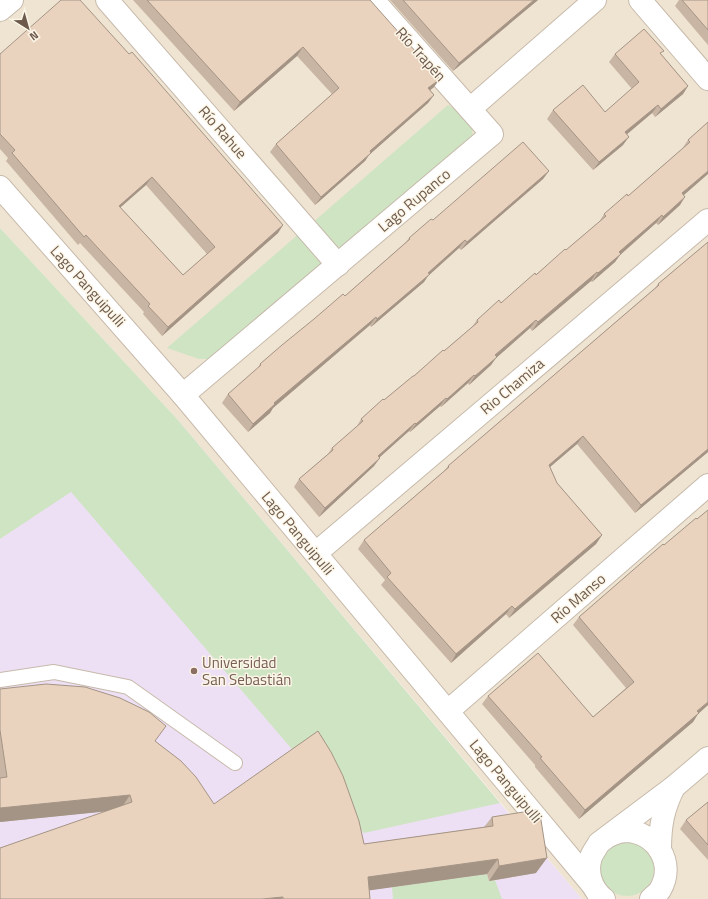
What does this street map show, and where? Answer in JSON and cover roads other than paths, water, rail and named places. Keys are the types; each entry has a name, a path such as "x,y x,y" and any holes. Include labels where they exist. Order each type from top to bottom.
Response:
{"street":[{"path":"0,10 12,0"},
{"name":"Río Rahue","path":"108,0 338,265"},
{"name":"Río Trapén","path":"373,0 470,109"},
{"path":"470,109 595,0"},
{"path":"640,0 708,79"},
{"name":"Lago Rupanco","path":"183,395 492,134 470,109"},
{"name":"Lago Panguipulli","path":"0,187 183,395 597,891"},
{"name":"Rio Chamiza","path":"316,553 708,220"},
{"name":"Río Manso","path":"448,711 708,485"},
{"path":"597,891 589,869 591,855 599,843 675,786 708,758"},
{"path":"660,850 662,816 666,803 675,786"},
{"path":"611,835 624,831 638,833 651,839 660,850 665,863 665,877 660,890 651,899"}],"lane":[{"path":"0,680 54,672 128,687 235,763"}],"place":[{"name":"Universidad San Sebastián","path":"194,671"}]}
